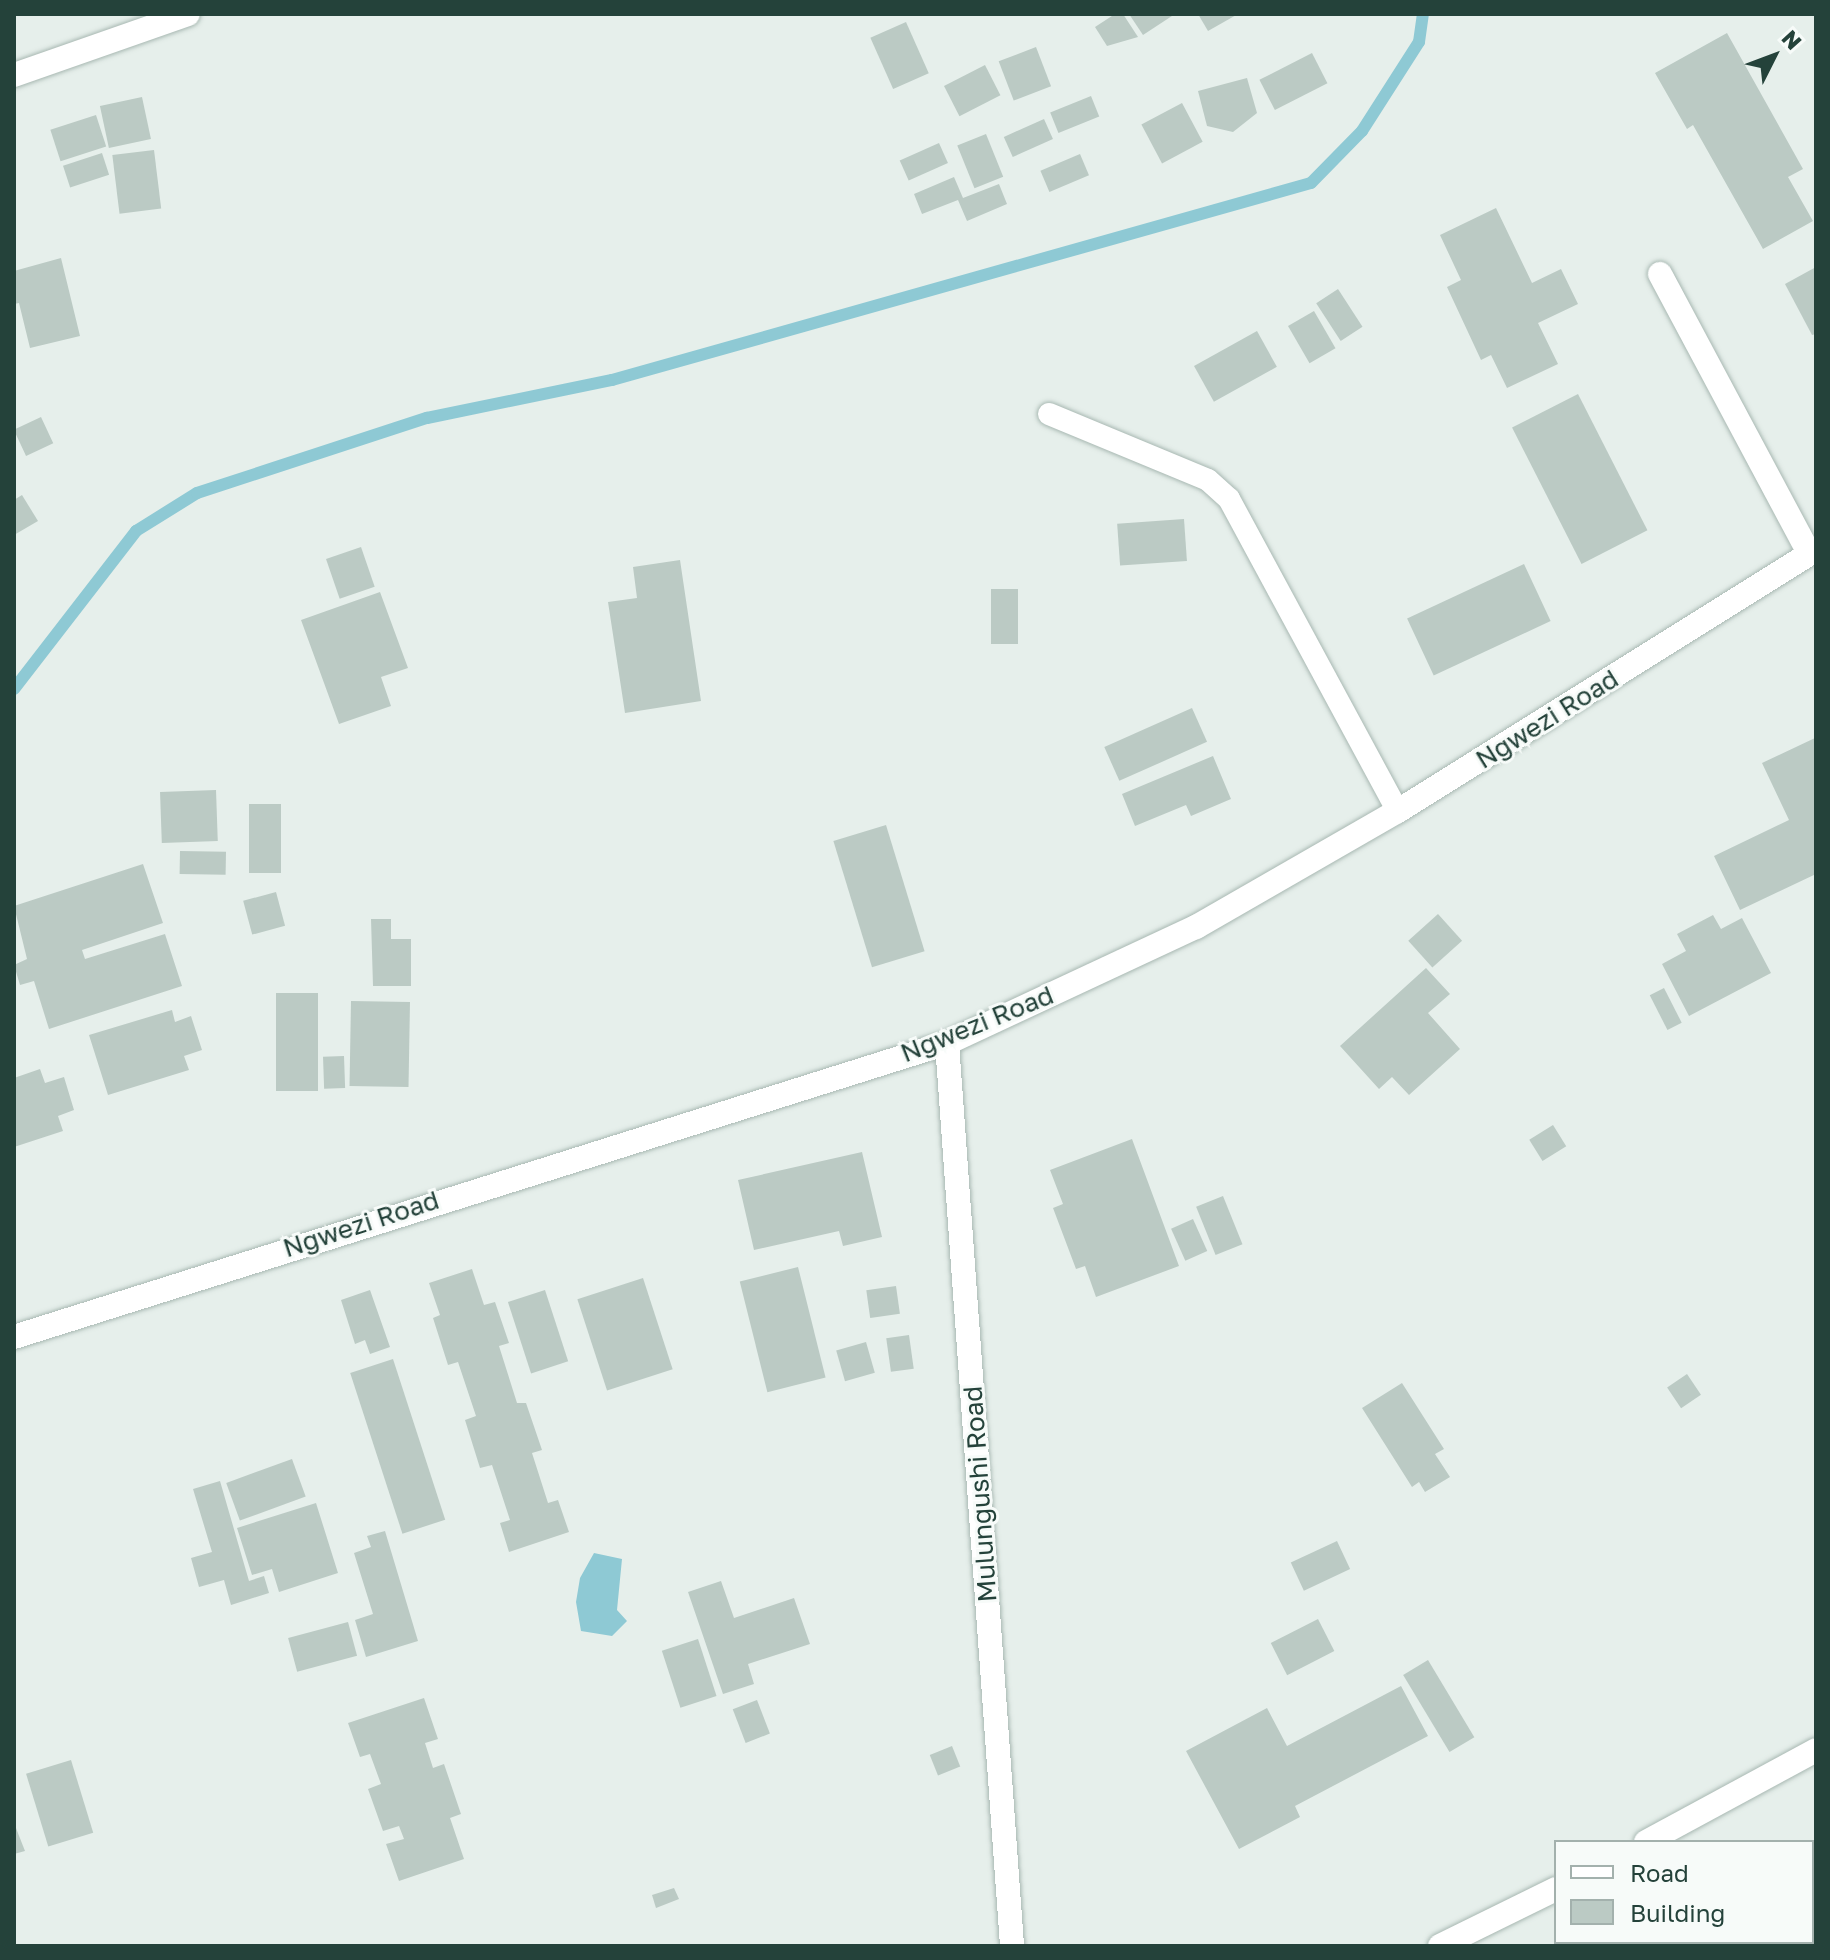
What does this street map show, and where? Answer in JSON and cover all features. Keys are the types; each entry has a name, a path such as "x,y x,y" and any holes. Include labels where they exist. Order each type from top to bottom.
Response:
{"street":[{"path":"14,75 188,14"},
{"path":"1660,274 1812,551"},
{"name":"Ngwezi Road","path":"14,1337 516,1175 947,1043 1196,927 1398,811 1812,551"},
{"name":"Mulungushi Road","path":"947,1043 1012,1946"},
{"path":"1650,1840 1816,1750"},
{"path":"1440,1946 1554,1890"}],"lane":[{"path":"1049,414 1208,480 1229,499 1398,811"}],"water":[{"path":"594,1553 622,1559 617,1610 627,1621 612,1636 581,1631 576,1602 580,1578"}],"building":[{"path":"1115,14 1123,14 1138,37 1107,46 1095,27"},
{"path":"1129,14 1175,14 1143,35"},
{"path":"1198,14 1238,14 1208,31"},
{"path":"906,22 929,73 893,89 870,38"},
{"path":"1727,33 1803,169 1788,177 1813,221 1763,249 1693,125 1687,129 1655,73"},
{"path":"1036,47 1051,86 1014,101 999,61"},
{"path":"1312,53 1327,83 1275,110 1259,80"},
{"path":"985,65 1000,95 959,116 944,86"},
{"path":"1247,78 1257,113 1233,132 1207,126 1198,91"},
{"path":"1091,96 1099,116 1058,133 1050,112"},
{"path":"142,97 151,139 109,148 100,106"},
{"path":"1182,103 1203,142 1162,163 1141,125"},
{"path":"96,115 106,146 61,161 50,130"},
{"path":"1044,119 1053,139 1013,157 1004,137"},
{"path":"986,134 1003,177 974,188 957,146"},
{"path":"939,143 948,163 909,181 900,160"},
{"path":"154,150 161,209 120,214 112,155"},
{"path":"102,153 109,175 70,188 63,166"},
{"path":"1080,154 1089,175 1049,192 1040,171"},
{"path":"954,177 963,198 999,184 1007,204 967,221 958,200 922,214 914,194"},
{"path":"1496,208 1532,283 1561,269 1578,304 1538,323 1558,364 1507,388 1491,355 1481,360 1447,287 1461,280 1440,235"},
{"path":"61,258 80,336 30,348 19,303 14,304 14,271"},
{"path":"1816,267 1816,334 1812,335 1785,284"},
{"path":"1338,289 1363,327 1341,341 1316,303"},
{"path":"1314,311 1336,348 1310,363 1288,326"},
{"path":"1257,331 1277,367 1214,402 1194,366"},
{"path":"1578,394 1647,530 1582,564 1512,428"},
{"path":"41,417 53,443 26,456 14,430"},
{"path":"22,495 38,521 14,535 14,500"},
{"path":"1184,519 1187,561 1120,566 1117,524"},
{"path":"361,547 375,587 340,599 326,559"},
{"path":"680,560 701,701 625,713 608,602 637,598 633,567"},
{"path":"1524,564 1551,621 1434,676 1407,619"},
{"path":"991,589 1018,589 1018,644 991,644"},
{"path":"380,592 408,668 381,677 391,706 339,724 301,620"},
{"path":"1192,708 1207,742 1119,781 1104,747"},
{"path":"1815,738 1816,874 1740,910 1714,856 1789,820 1762,763"},
{"path":"1213,756 1231,799 1191,816 1186,805 1135,826 1122,794"},
{"path":"216,790 218,841 162,843 160,792"},
{"path":"249,804 281,804 281,873 249,873"},
{"path":"886,825 925,951 872,967 833,841"},
{"path":"180,851 226,852 226,875 180,874"},
{"path":"143,864 163,923 82,950 85,959 165,934 182,986 49,1029 34,981 20,985 14,965 27,959 14,906"},
{"path":"276,892 285,926 252,935 243,901"},
{"path":"1438,914 1462,941 1432,968 1408,941"},
{"path":"1713,915 1721,929 1742,918 1771,973 1689,1016 1662,964 1686,951 1677,934"},
{"path":"371,919 391,919 391,939 411,939 411,986 373,986"},
{"path":"1426,968 1450,994 1428,1013 1460,1049 1409,1095 1392,1077 1379,1089 1340,1046"},
{"path":"1664,988 1682,1023 1667,1030 1650,995"},
{"path":"276,993 318,993 318,1091 276,1091"},
{"path":"351,1001 410,1002 409,1087 350,1086"},
{"path":"172,1010 175,1022 191,1016 202,1050 184,1056 189,1070 108,1095 89,1035"},
{"path":"344,1056 345,1088 324,1089 323,1057"},
{"path":"40,1069 45,1083 64,1077 74,1110 58,1116 63,1131 14,1147 14,1078"},
{"path":"1553,1125 1566,1146 1543,1161 1529,1140"},
{"path":"1132,1139 1179,1266 1096,1297 1085,1266 1076,1269 1053,1208 1063,1204 1050,1170"},
{"path":"862,1152 882,1237 843,1246 839,1231 754,1250 738,1180"},
{"path":"1223,1196 1242,1244 1216,1255 1196,1207"},
{"path":"1193,1219 1207,1251 1185,1261 1171,1229"},
{"path":"798,1267 826,1378 767,1392 740,1282"},
{"path":"472,1269 484,1305 495,1302 509,1343 499,1346 517,1403 526,1403 542,1450 532,1453 548,1503 558,1500 569,1532 509,1552 500,1523 510,1520 492,1465 480,1468 465,1420 476,1416 458,1362 448,1365 433,1318 440,1315 429,1283"},
{"path":"643,1278 673,1369 607,1391 577,1299"},
{"path":"896,1286 900,1314 870,1318 866,1290"},
{"path":"370,1290 390,1347 370,1354 365,1340 355,1344 341,1300"},
{"path":"545,1290 568,1361 531,1373 508,1302"},
{"path":"909,1335 914,1369 891,1372 886,1338"},
{"path":"866,1342 875,1373 845,1381 836,1351"},
{"path":"393,1359 445,1520 402,1534 350,1373"},
{"path":"1687,1374 1701,1395 1681,1408 1667,1387"},
{"path":"1402,1383 1444,1449 1435,1454 1450,1477 1425,1492 1419,1482 1412,1487 1362,1408"},
{"path":"292,1459 306,1497 240,1521 226,1483"},
{"path":"220,1481 249,1581 264,1576 269,1593 231,1605 224,1580 199,1587 191,1558 212,1552 193,1489"},
{"path":"316,1503 338,1573 279,1592 272,1569 252,1575 237,1528"},
{"path":"385,1531 418,1641 366,1657 355,1620 373,1614 354,1553 371,1547 367,1536"},
{"path":"1337,1541 1350,1569 1304,1591 1291,1563"},
{"path":"721,1581 734,1618 794,1598 810,1644 748,1664 754,1684 723,1694 688,1592"},
{"path":"1318,1619 1334,1651 1287,1675 1271,1643"},
{"path":"348,1622 357,1656 297,1672 288,1638"},
{"path":"698,1639 717,1696 680,1708 662,1651"},
{"path":"1428,1660 1474,1737 1449,1752 1403,1675"},
{"path":"1401,1686 1428,1736 1295,1806 1300,1817 1239,1849 1186,1751 1267,1708 1287,1746"},
{"path":"424,1698 438,1739 425,1743 433,1768 444,1764 461,1814 450,1818 464,1859 399,1881 386,1844 404,1839 399,1826 383,1831 368,1789 381,1784 370,1754 360,1757 348,1723"},
{"path":"757,1700 770,1734 746,1743 733,1709"},
{"path":"952,1746 960,1766 938,1775 930,1755"},
{"path":"71,1760 93,1833 48,1846 26,1774"},
{"path":"14,1823 25,1851 14,1854"},
{"path":"674,1888 679,1899 656,1908 652,1895"}],"waterway":[{"path":"14,689 136,531 197,493 427,418 612,380 1311,183 1362,131 1419,42 1423,14"}]}
